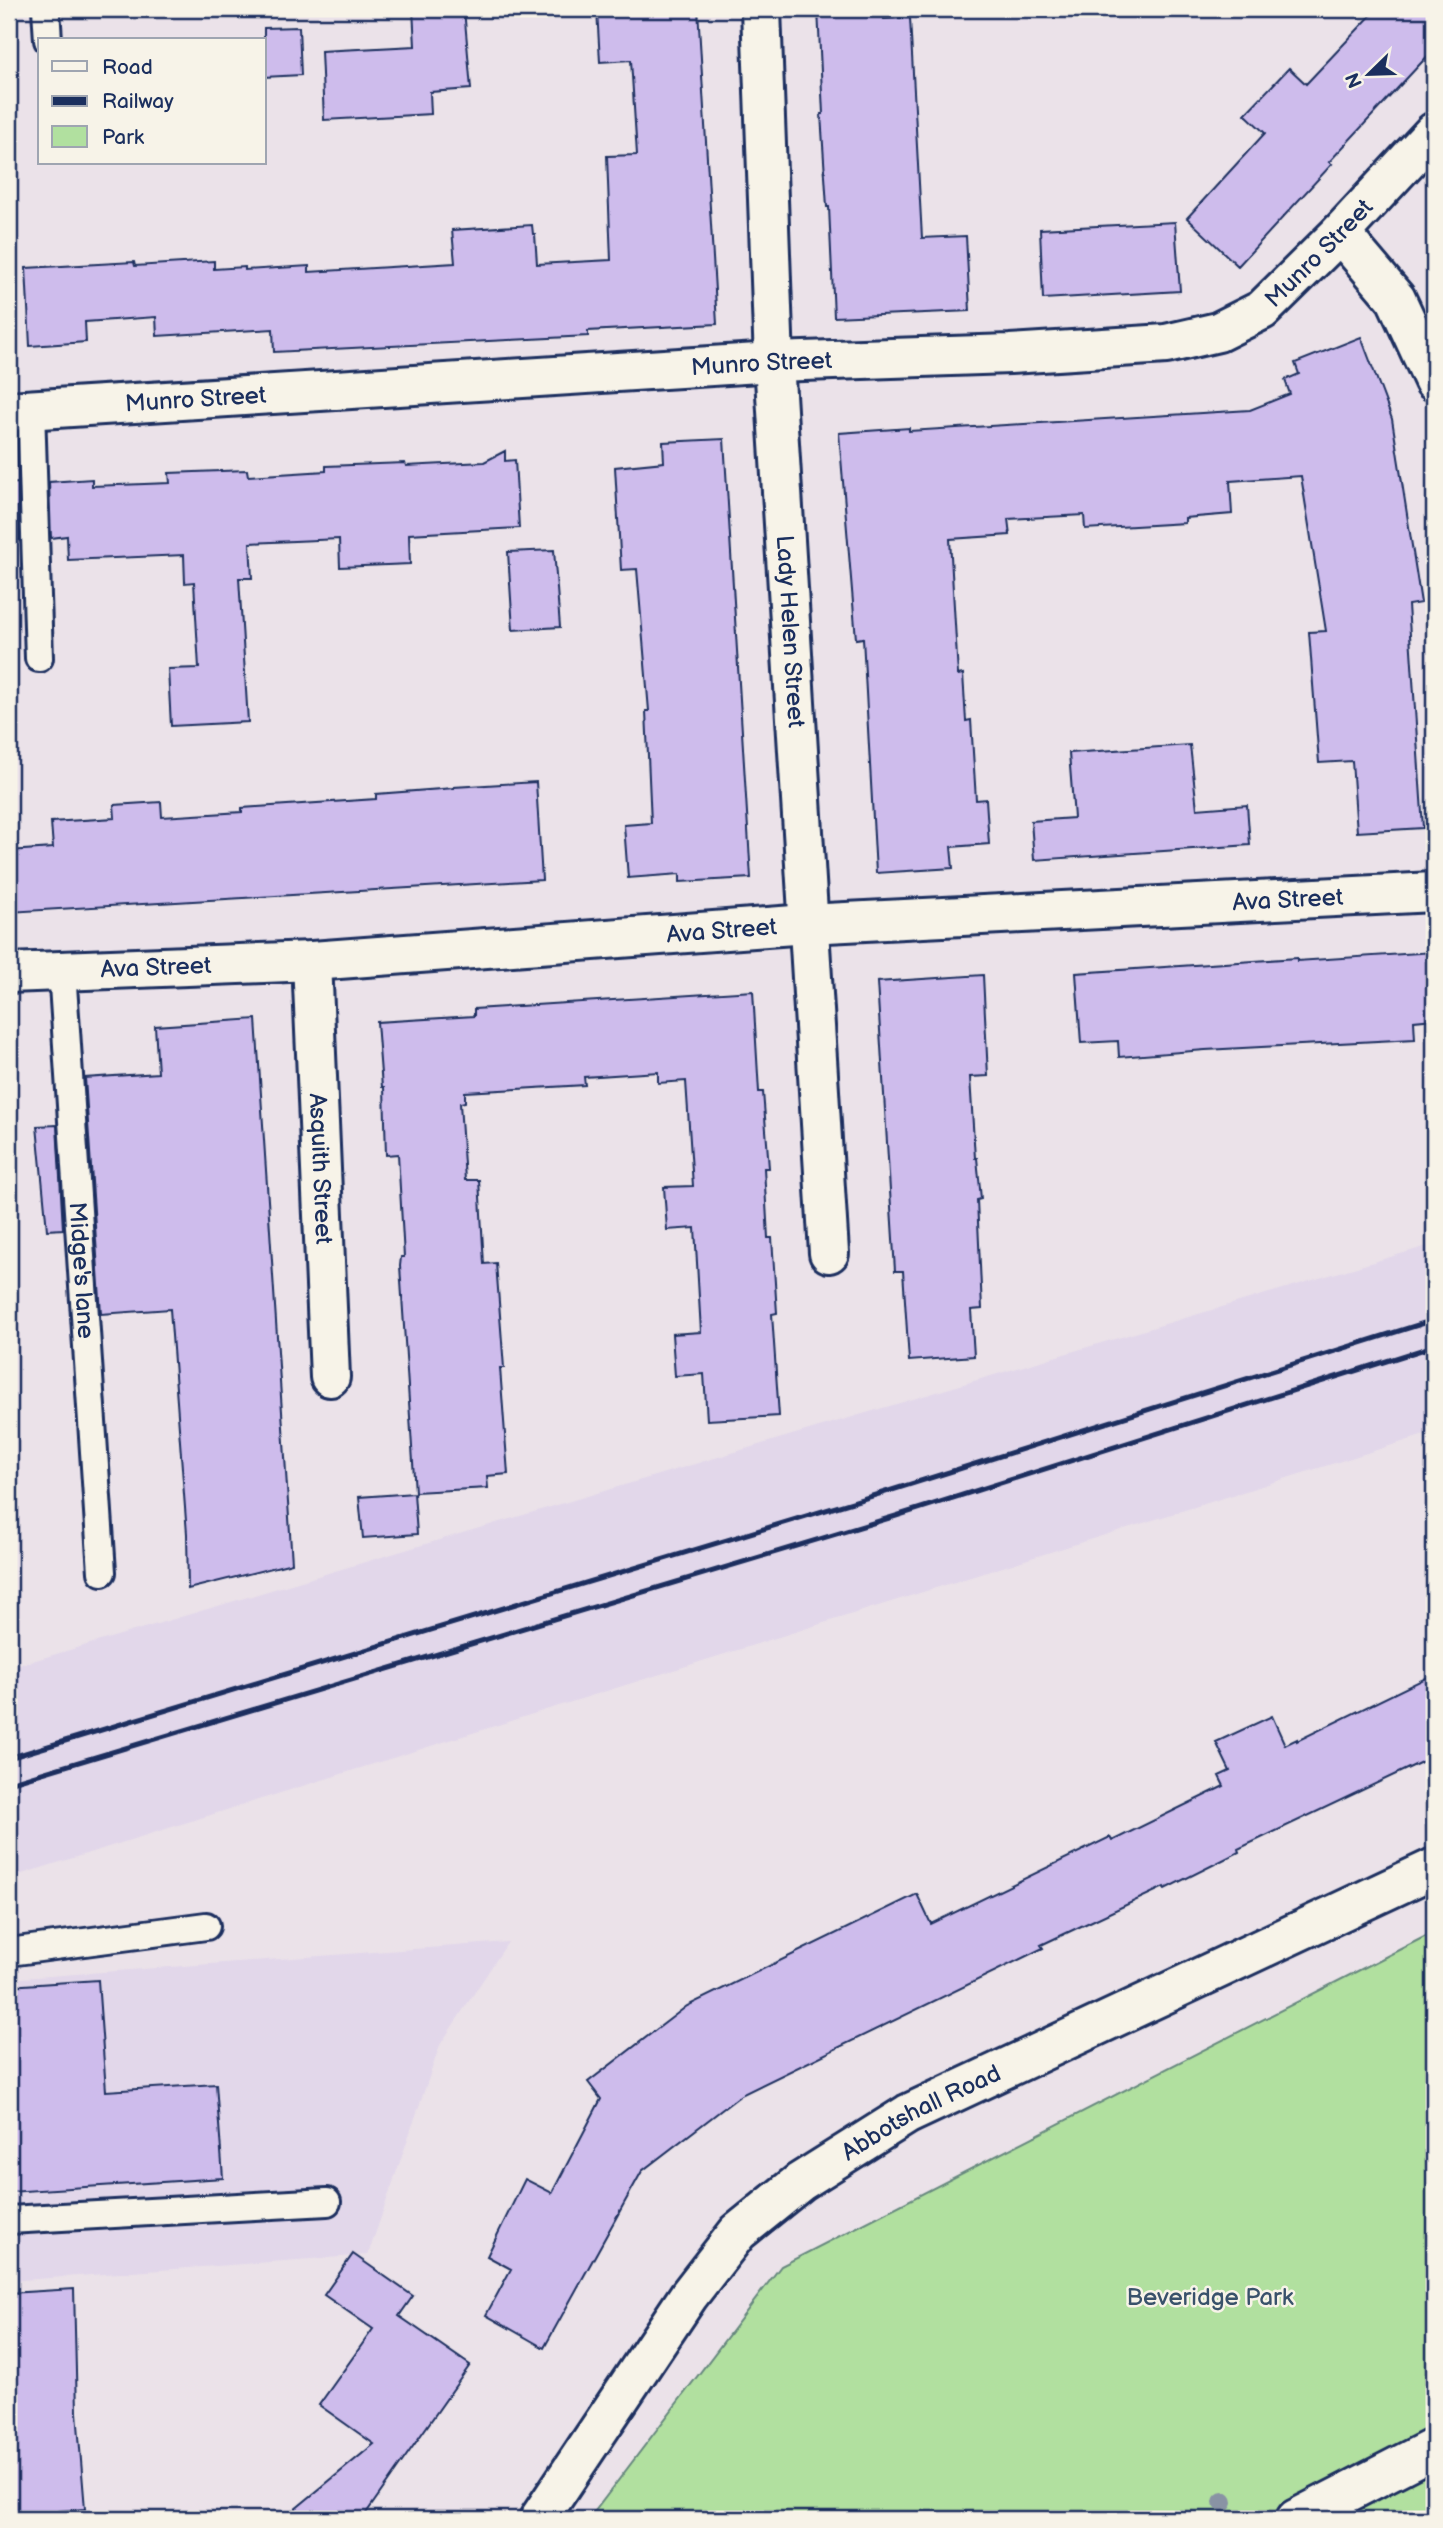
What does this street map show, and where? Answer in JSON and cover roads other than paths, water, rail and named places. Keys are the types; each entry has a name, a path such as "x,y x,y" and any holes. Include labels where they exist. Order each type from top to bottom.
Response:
{"street":[{"name":"Lady Helen Street","path":"761,9 774,362 829,1253"},
{"name":"Munro Street","path":"20,410 774,362 1010,354 1166,344 1218,332 1262,310 1340,233 1434,132"},
{"path":"1340,233 1396,299 1434,381"},
{"name":"Ava Street","path":"9,973 312,961 807,924 1434,892"},
{"name":"Asquith Street","path":"312,961 331,1388"},
{"name":"Abbotshall Road","path":"539,2519 689,2295 738,2232 800,2182 908,2114 1434,1868"},
{"path":"1296,2519 1434,2448"}],"lane":[{"path":"46,9 48,38"},
{"path":"20,410 39,658"},
{"name":"Midge's lane","path":"62,970 102,1572"},
{"path":"9,1952 206,1926"},
{"path":"9,2220 327,2202"}],"railway":[{"path":"9,1758 892,1490 1434,1320"},
{"path":"9,1783 896,1516 1434,1346"}],"park label":[{"name":"Beveridge Park","path":"1210,2297"}]}
